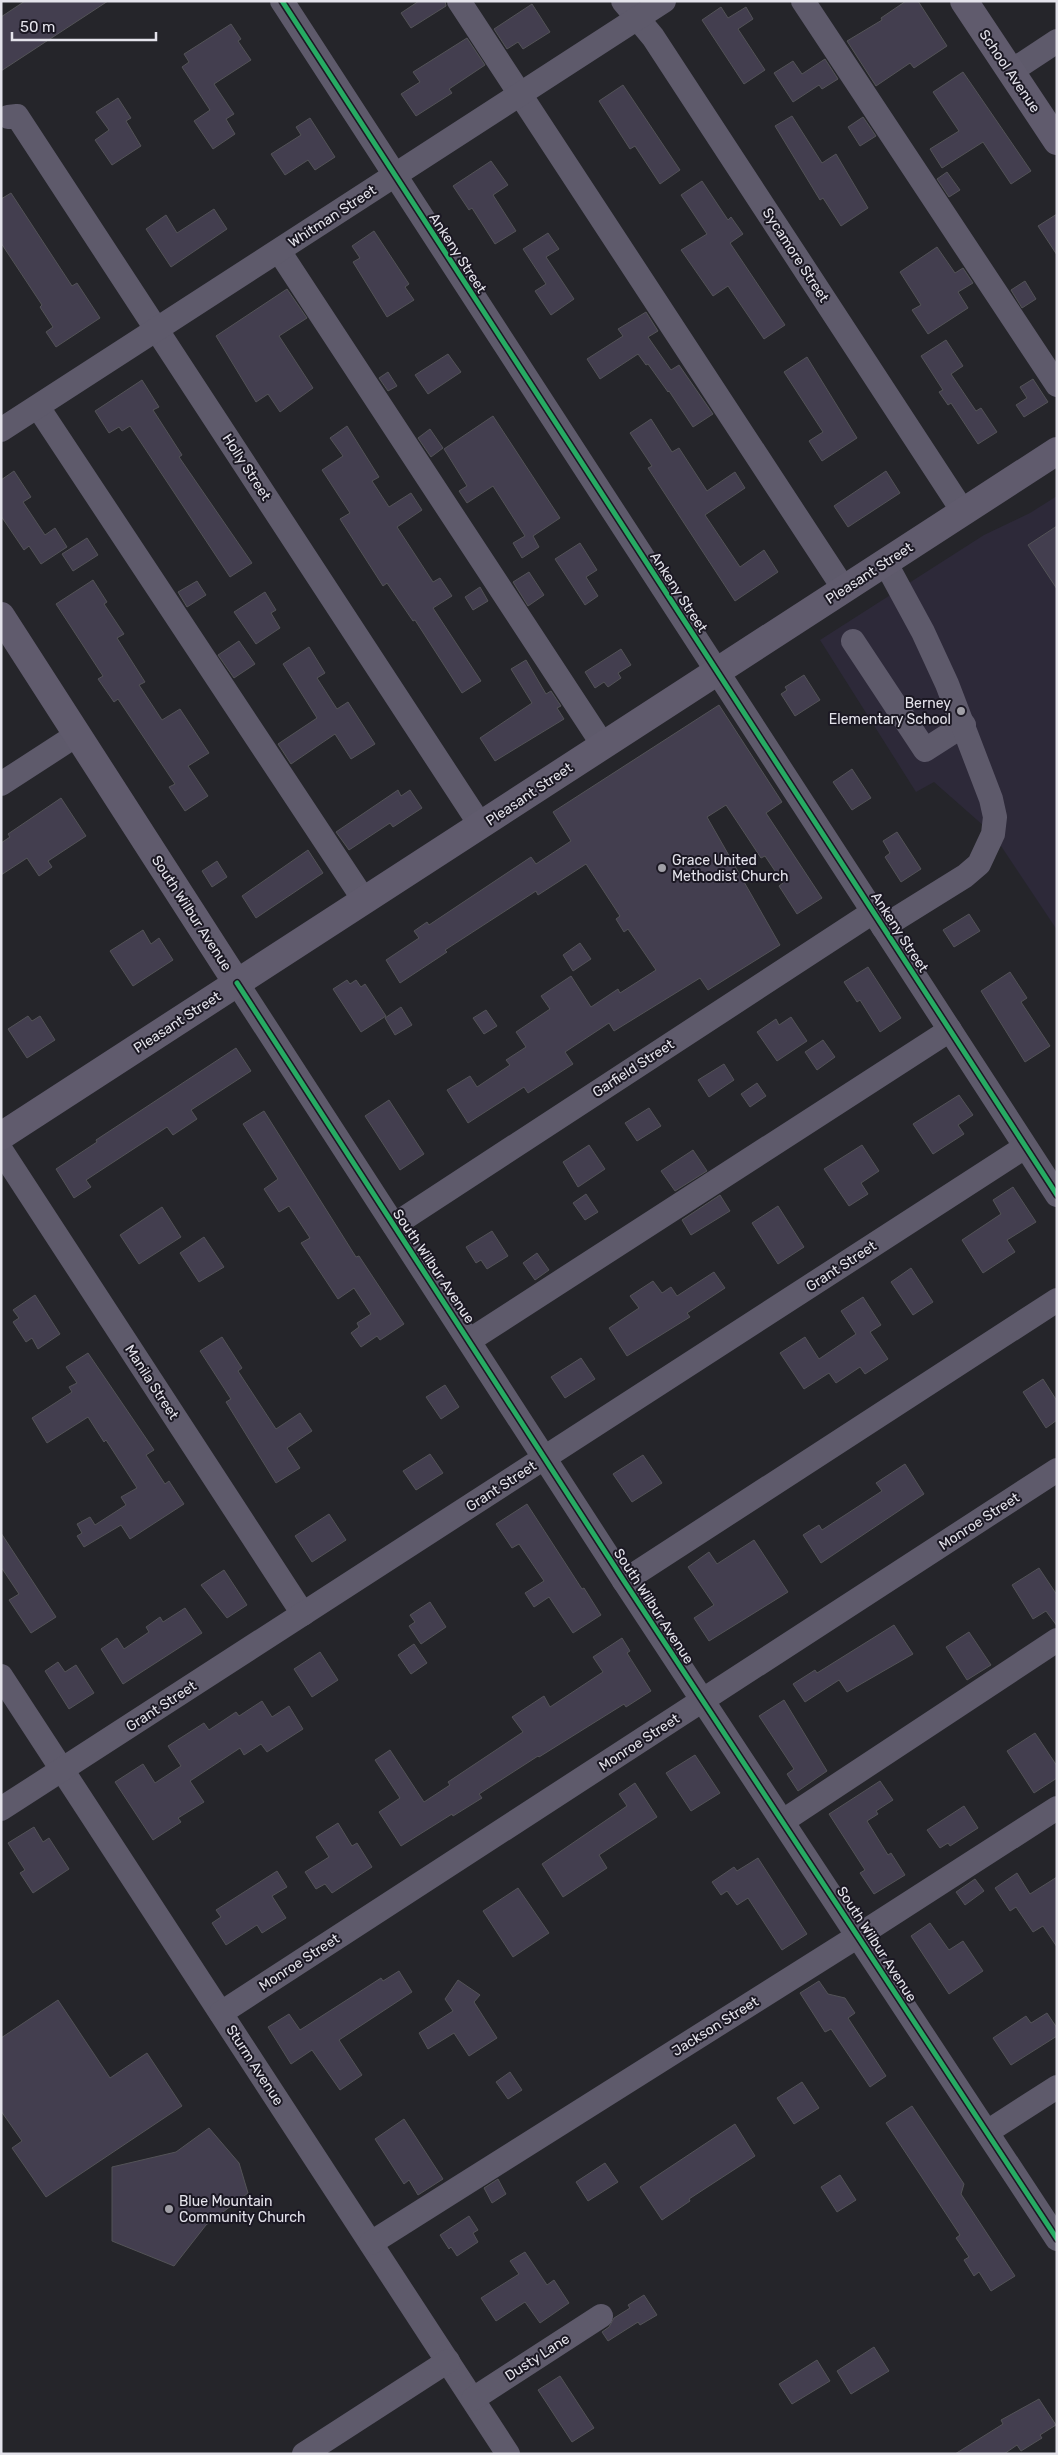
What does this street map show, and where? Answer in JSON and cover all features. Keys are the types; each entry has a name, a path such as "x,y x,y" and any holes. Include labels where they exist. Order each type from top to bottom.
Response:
{"main road":[{"name":"School Avenue","path":"964,1 1057,140"},
{"name":"Pleasant Street","path":"1,1136 1057,451"},
{"name":"South Wilbur Avenue","path":"1,616 237,982"}],"street":[{"name":"Ankeny Street","path":"282,1 1057,1195"},
{"path":"459,1 844,589"},
{"name":"Whitman Street","path":"1,430 521,94 631,10 664,1"},
{"path":"803,1 1057,385"},
{"name":"Sycamore Street","path":"631,10 653,36 964,513"},
{"path":"1010,72 1057,41"},
{"name":"Holly Street","path":"8,117 17,116 481,826"},
{"path":"279,251 602,745"},
{"path":"38,407 364,900"},
{"name":"Garfield Street","path":"394,1225 878,919 965,876 979,864 993,834 995,818 990,799 964,725 923,632 885,562"},
{"path":"852,641 925,750 964,725"},
{"path":"1,784 78,734"},
{"name":"South Wilbur Avenue","path":"237,982 624,1581 1057,2239"},
{"path":"470,1340 950,1030"},
{"name":"Grant Street","path":"1,1809 1025,1147"},
{"name":"Manila Street","path":"1,1150 303,1614"},
{"path":"624,1581 1057,1300"},
{"name":"Monroe Street","path":"221,2013 1057,1470"},
{"path":"783,1821 1057,1640"},
{"name":"Sturm Avenue","path":"1,1676 508,2454"},
{"name":"Jackson Street","path":"371,2243 858,1936 1057,1808"},
{"path":"988,2132 1057,2087"},
{"name":"Dusty Lane","path":"473,2399 601,2316"},
{"path":"304,2454 448,2361"}],"shaded area":[{"name":"Berney Elementary School","path":"1057,496 1057,930 993,834 934,782 916,792 820,640 984,535 1030,513"}],"building":[{"path":"25,1 108,1 1,71 1,17"},
{"path":"419,1 445,1 446,6 411,28 401,13"},
{"path":"906,1 918,1 947,46 914,68 910,63 876,86 847,41 882,20 881,18"},
{"path":"532,4 550,32 523,49 518,42 507,49 494,29"},
{"path":"721,7 728,18 746,7 753,19 738,29 765,70 744,84 702,20"},
{"path":"231,24 241,39 238,41 251,60 214,84 234,114 226,119 235,134 213,149 194,121 210,110 182,67 189,62 184,54"},
{"path":"467,38 485,65 449,89 452,93 416,116 401,94 420,82 413,72"},
{"path":"825,59 838,79 822,89 819,85 793,102 774,73 793,61 802,74"},
{"path":"963,72 1031,171 1011,184 983,142 942,168 930,149 959,131 933,92"},
{"path":"623,85 680,170 660,184 635,146 630,149 599,101"},
{"path":"118,98 131,118 126,121 141,146 112,165 95,140 109,130 96,112"},
{"path":"792,116 822,163 836,154 868,208 841,226 823,198 820,200 775,126"},
{"path":"863,117 876,136 860,146 848,127"},
{"path":"310,118 335,157 315,170 308,160 285,175 271,154 301,135 296,127"},
{"path":"491,161 508,185 493,195 516,231 495,244 472,208 469,210 453,186"},
{"path":"947,172 960,190 949,197 937,179"},
{"path":"702,181 728,220 731,217 743,234 730,243 785,325 764,339 728,286 713,296 681,250 707,234 681,195"},
{"path":"11,193 72,286 77,283 100,318 56,347 46,332 53,327 40,307 42,305 1,243 1,199"},
{"path":"214,209 227,229 171,267 146,229 166,215 177,233"},
{"path":"1057,214 1057,255 1038,226"},
{"path":"374,231 409,284 405,287 414,300 387,317 353,262 360,258 352,246"},
{"path":"548,233 559,249 546,257 574,299 551,315 535,291 546,284 523,249"},
{"path":"937,247 955,273 963,268 973,283 958,292 968,308 928,334 912,310 921,305 900,272"},
{"path":"1025,281 1036,299 1022,308 1011,290"},
{"path":"287,289 307,318 279,336 313,388 280,412 268,394 256,402 216,336"},
{"path":"646,312 658,331 648,337 671,370 679,365 713,414 693,427 669,391 638,354 600,379 587,359 623,336 618,329"},
{"path":"946,340 963,366 951,374 976,411 981,408 997,432 978,444 951,403 948,405 939,392 943,390 921,356"},
{"path":"448,354 461,372 428,394 415,375"},
{"path":"807,357 857,438 822,461 809,441 823,432 784,372"},
{"path":"388,372 397,386 388,391 379,378"},
{"path":"1033,379 1048,402 1024,417 1016,405 1027,398 1020,387"},
{"path":"142,380 159,407 153,410 182,455 179,457 252,563 230,577 130,426 122,431 119,427 109,433 95,411"},
{"path":"493,416 560,518 533,536 539,547 522,558 513,543 525,536 493,486 467,503 459,491 467,486 444,449"},
{"path":"651,419 672,452 679,448 707,491 735,472 745,488 705,515 740,567 764,550 778,572 735,601 648,468 652,466 630,433"},
{"path":"347,426 379,477 372,481 389,507 411,493 422,510 397,527 433,582 440,578 452,596 433,608 481,681 462,693 415,620 413,621 387,583 383,586 340,519 350,513 322,470 343,456 330,438"},
{"path":"430,429 443,448 431,457 418,438"},
{"path":"14,471 31,497 23,502 45,535 55,528 67,547 41,564 29,546 24,550 1,516 1,480"},
{"path":"886,471 900,493 848,527 834,506"},
{"path":"1057,526 1057,589 1028,545"},
{"path":"87,538 98,555 73,571 62,554"},
{"path":"580,543 597,570 586,577 598,596 585,605 555,559"},
{"path":"529,572 544,595 528,606 513,582"},
{"path":"93,580 107,602 104,604 124,634 117,638 145,682 139,685 162,720 180,709 209,753 188,766 208,796 185,811 169,787 175,784 118,699 114,702 98,679 103,676 56,604"},
{"path":"197,581 206,595 187,607 178,592"},
{"path":"480,587 488,601 473,610 465,597"},
{"path":"265,592 276,610 271,613 280,628 256,644 234,612"},
{"path":"239,641 255,664 234,678 218,655"},
{"path":"309,647 325,673 317,678 337,709 348,702 375,744 351,759 335,734 291,764 278,744 317,718 283,664"},
{"path":"621,649 631,665 618,673 621,678 608,687 604,682 595,688 585,672"},
{"path":"526,660 546,694 551,691 561,706 557,708 564,719 495,761 480,738 532,703 511,669"},
{"path":"804,675 820,700 795,716 781,694 787,690 785,687"},
{"path":"719,705 782,802 766,813 822,898 797,914 779,886 783,883 765,856 761,858 726,805 707,817 780,945 708,990 700,978 614,1031 609,1023 565,1052 573,1064 528,1093 524,1087 468,1123 447,1090 470,1076 477,1087 510,1065 506,1060 526,1047 516,1032 550,1009 541,996 571,976 591,1007 618,989 620,993 656,970 628,929 624,932 616,919 620,916 586,864 538,895 536,891 445,950 447,952 400,983 386,960 419,938 414,931 427,922 429,925 531,857 536,864 571,841 553,812"},
{"path":"852,769 871,798 852,810 833,782"},
{"path":"398,790 401,796 410,790 422,808 393,827 390,823 349,850 336,832"},
{"path":"61,798 86,836 48,861 52,867 39,876 27,858 1,875 1,843 10,837 8,834"},
{"path":"897,832 921,869 901,882 885,857 890,853 883,841"},
{"path":"308,850 323,873 256,918 242,896"},
{"path":"217,861 227,877 212,887 202,871"},
{"path":"969,914 980,931 954,947 943,930"},
{"path":"143,930 151,944 159,938 173,960 133,986 110,951"},
{"path":"580,943 591,959 573,971 563,955"},
{"path":"868,967 901,1018 880,1032 860,1000 857,1002 844,982"},
{"path":"1010,972 1027,998 1021,1002 1050,1046 1025,1062 981,991"},
{"path":"347,980 350,984 356,980 361,987 365,984 386,1016 361,1032 333,989"},
{"path":"401,1007 412,1025 395,1035 385,1018"},
{"path":"486,1010 497,1026 484,1034 473,1018"},
{"path":"28,1016 32,1021 40,1016 55,1040 27,1058 8,1029"},
{"path":"791,1017 807,1041 777,1061 757,1032 776,1019 779,1025"},
{"path":"823,1040 835,1057 817,1070 805,1052"},
{"path":"236,1048 251,1071 191,1110 197,1119 173,1135 167,1127 86,1180 91,1187 74,1198 56,1169 97,1142 96,1140"},
{"path":"724,1064 734,1080 709,1097 698,1080"},
{"path":"757,1083 766,1096 750,1107 741,1094"},
{"path":"959,1095 973,1115 958,1125 964,1134 933,1154 913,1124"},
{"path":"389,1100 424,1154 400,1170 365,1116"},
{"path":"649,1108 661,1126 637,1141 625,1123"},
{"path":"264,1111 356,1257 359,1256 404,1324 380,1340 377,1336 361,1347 351,1333 359,1327 357,1323 371,1314 354,1288 338,1299 301,1243 310,1238 289,1206 279,1212 264,1189 278,1179 243,1124"},
{"path":"589,1145 605,1169 578,1187 563,1162"},
{"path":"862,1145 879,1171 861,1183 868,1194 849,1206 824,1169"},
{"path":"693,1150 707,1171 675,1191 661,1171"},
{"path":"1013,1187 1036,1222 1007,1240 1015,1252 983,1273 962,1240 1001,1214 993,1200"},
{"path":"586,1194 598,1212 585,1220 573,1203"},
{"path":"720,1195 730,1211 691,1235 682,1220"},
{"path":"778,1206 804,1247 778,1264 752,1223"},
{"path":"162,1207 181,1237 139,1264 120,1235"},
{"path":"492,1231 508,1256 487,1269 481,1260 476,1263 466,1247"},
{"path":"204,1237 224,1267 199,1282 180,1253"},
{"path":"537,1253 549,1270 535,1280 523,1263"},
{"path":"911,1268 933,1302 913,1315 891,1282"},
{"path":"714,1272 725,1288 687,1313 690,1317 627,1356 609,1328 639,1308 630,1296 653,1281 662,1293 671,1287 677,1296"},
{"path":"35,1295 60,1334 38,1349 32,1338 26,1342 13,1322 19,1318 13,1310"},
{"path":"863,1297 881,1325 870,1332 888,1359 865,1374 860,1367 836,1383 829,1373 804,1389 780,1353 805,1337 819,1359 856,1334 841,1311"},
{"path":"222,1337 242,1368 238,1371 276,1429 300,1413 312,1431 287,1448 300,1468 276,1483 226,1402 231,1399 200,1351"},
{"path":"88,1353 154,1450 146,1455 165,1484 169,1481 184,1504 130,1539 121,1525 84,1547 77,1536 82,1533 77,1524 90,1517 95,1525 126,1505 121,1497 137,1488 106,1440 104,1442 88,1417 47,1443 32,1418 72,1392 69,1387 77,1383 66,1367"},
{"path":"581,1358 595,1379 565,1398 551,1377"},
{"path":"1043,1379 1057,1401 1057,1420 1046,1428 1023,1392"},
{"path":"445,1385 459,1407 441,1419 426,1397"},
{"path":"430,1454 443,1473 416,1490 403,1471"},
{"path":"643,1455 662,1483 632,1502 613,1474"},
{"path":"905,1464 924,1494 821,1563 803,1535 819,1525 822,1530 882,1491 876,1483"},
{"path":"527,1504 601,1615 573,1633 549,1597 534,1607 525,1593 544,1581 519,1544 512,1548 496,1524"},
{"path":"329,1514 346,1540 312,1562 295,1536"},
{"path":"1,1533 56,1617 31,1633 9,1600 19,1594 1,1567"},
{"path":"754,1540 788,1592 709,1641 694,1618 714,1605 688,1567 709,1552 717,1564"},
{"path":"1039,1568 1057,1595 1057,1626 1046,1611 1033,1619 1012,1585"},
{"path":"224,1570 247,1605 227,1618 201,1585"},
{"path":"430,1602 446,1627 421,1644 409,1626 415,1622 410,1615"},
{"path":"185,1608 202,1633 123,1684 101,1649 117,1638 124,1649 149,1632 146,1627 160,1617 163,1622"},
{"path":"894,1625 913,1654 847,1692 839,1680 805,1702 793,1684 815,1670 817,1673"},
{"path":"969,1632 991,1665 967,1680 946,1647"},
{"path":"622,1638 630,1651 627,1653 651,1691 626,1707 624,1704 538,1756 479,1794 482,1798 453,1816 452,1814 401,1846 379,1812 400,1798 375,1760 390,1750 424,1802 450,1785 448,1782 523,1732 512,1717 544,1696 550,1707 603,1672 593,1657"},
{"path":"414,1644 427,1663 411,1674 398,1655"},
{"path":"320,1652 338,1680 312,1697 294,1669"},
{"path":"58,1662 65,1672 76,1665 94,1693 69,1709 45,1671"},
{"path":"784,1700 827,1771 798,1791 787,1774 794,1769 759,1716"},
{"path":"262,1701 272,1717 289,1706 303,1729 267,1752 261,1744 244,1755 240,1748 190,1781 204,1802 178,1818 181,1822 153,1840 115,1782 143,1764 155,1783 181,1766 168,1746 204,1723 209,1730 236,1712 239,1716"},
{"path":"1035,1733 1057,1766 1057,1778 1034,1793 1007,1751"},
{"path":"695,1755 720,1793 691,1811 666,1773"},
{"path":"880,1781 893,1800 876,1811 878,1814 867,1821 888,1855 891,1853 905,1875 874,1894 860,1873 865,1870 829,1814"},
{"path":"635,1783 657,1817 599,1855 607,1868 563,1897 542,1864 627,1806 619,1794"},
{"path":"964,1806 978,1828 950,1846 948,1843 940,1848 927,1830"},
{"path":"338,1823 352,1846 357,1843 372,1867 332,1893 325,1884 316,1889 305,1872 329,1857 316,1837"},
{"path":"34,1827 43,1842 49,1838 69,1869 33,1893 20,1873 25,1870 8,1843"},
{"path":"758,1858 807,1934 782,1950 748,1898 737,1905 727,1891 721,1895 712,1882 734,1867 737,1871"},
{"path":"277,1871 287,1887 272,1896 286,1918 262,1933 257,1925 226,1945 212,1923 221,1917 216,1910"},
{"path":"1017,1873 1030,1894 1057,1877 1057,1947 1043,1926 1033,1932 1016,1907 1010,1911 995,1888"},
{"path":"975,1879 984,1891 965,1905 956,1892"},
{"path":"518,1888 549,1933 513,1957 483,1911"},
{"path":"930,1923 949,1950 963,1941 983,1971 949,1994 911,1936"},
{"path":"399,1971 412,1992 339,2040 362,2075 340,2090 312,2050 291,2064 268,2027 289,2014 300,2030 381,1978 383,1981"},
{"path":"458,1980 480,1995 474,2002 497,2038 469,2056 454,2033 428,2049 419,2033 453,2011 445,1999"},
{"path":"819,1981 828,1994 845,1998 855,2013 848,2018 886,2076 870,2087 831,2029 825,2032 800,1993"},
{"path":"58,2000 110,2078 147,2053 182,2106 46,2197 12,2148 22,2141 1,2111 1,2038"},
{"path":"1047,2013 1057,2028 1057,2036 1011,2065 993,2038 1026,2016 1031,2023"},
{"path":"510,2072 522,2090 508,2099 496,2082"},
{"path":"802,2082 819,2108 794,2124 777,2098"},
{"path":"912,2106 964,2184 961,2194 1015,2276 991,2291 979,2272 974,2276 964,2260 969,2257 956,2238 960,2235 886,2123"},
{"path":"404,2119 443,2179 418,2195 409,2180 404,2184 375,2139"},
{"path":"735,2124 755,2156 689,2199 690,2201 662,2220 640,2187"},
{"name":"Blue Mountain Community Church","path":"209,2128 239,2163 248,2193 206,2225 174,2266 112,2241 112,2167 176,2152"},
{"path":"605,2163 618,2182 588,2201 576,2182"},
{"path":"840,2175 856,2200 837,2212 821,2187"},
{"path":"498,2179 506,2194 492,2203 484,2188"},
{"path":"469,2216 478,2230 473,2233 478,2242 457,2256 451,2247 449,2249 440,2235"},
{"path":"525,2252 547,2285 554,2280 569,2303 540,2323 525,2302 496,2321 481,2298 519,2274 510,2261"},
{"path":"644,2295 657,2315 640,2325 638,2322 608,2341 602,2332 609,2327 614,2318 630,2308 628,2305"},
{"path":"874,2347 889,2371 851,2394 837,2371"},
{"path":"817,2360 830,2381 792,2404 779,2384"},
{"path":"560,2376 594,2428 572,2442 538,2390"},
{"path":"1039,2399 1056,2425 1040,2435 1042,2438 1021,2451 1017,2445 1004,2454 955,2454 1003,2424 1001,2420"}],"cycle path":[{"path":"282,1 1057,1195"},
{"path":"237,983 624,1581 1057,2239"}],"place":[{"name":"Berney Elementary School","path":"961,711"},
{"name":"Grace United Methodist Church","path":"662,868"},
{"name":"Blue Mountain Community Church","path":"169,2209"}]}
